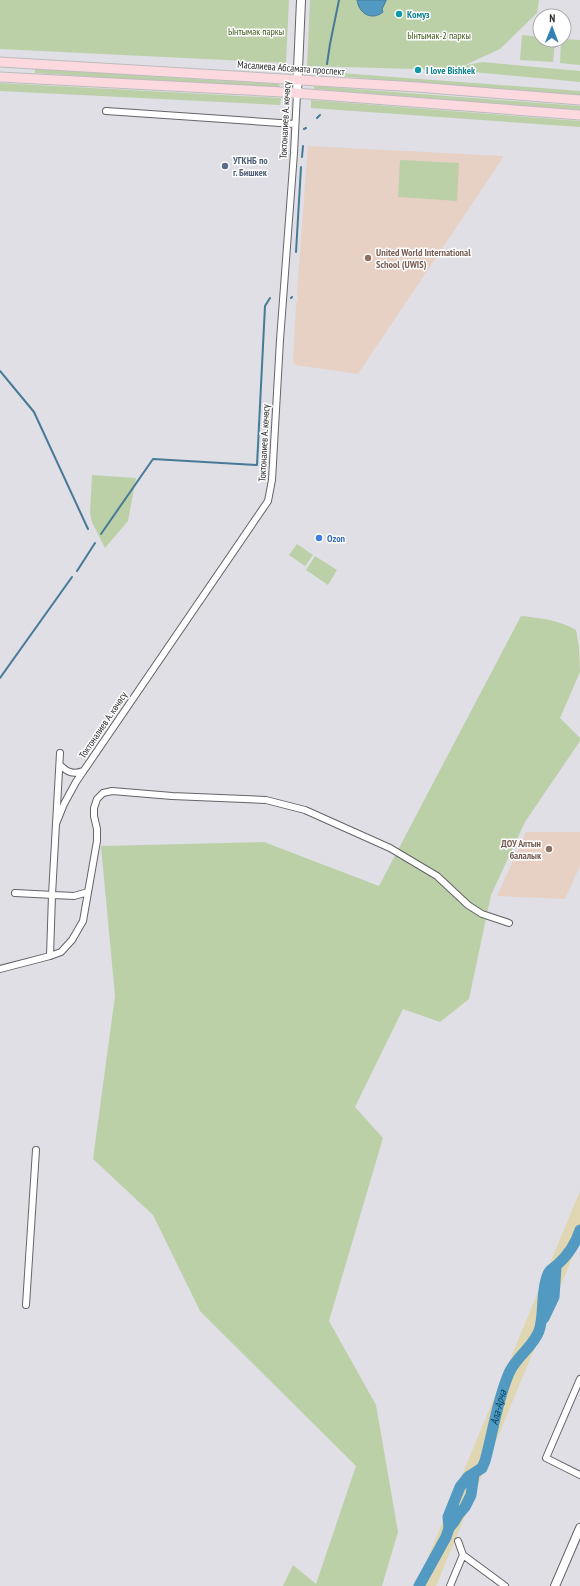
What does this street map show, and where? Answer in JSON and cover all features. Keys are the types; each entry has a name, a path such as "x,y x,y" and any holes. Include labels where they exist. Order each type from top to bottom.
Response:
{"main road":[{"name":"Токтоналиев А. көчөсү","path":"297,93 301,0"},
{"name":"Масалиева Абсамата проспект","path":"0,62 298,79 580,100"},
{"path":"27,78 28,63"},
{"path":"0,77 297,93 580,115"},
{"path":"555,1586 580,1528"}],"street":[{"name":"Токтоналиев А. көчөсү","path":"56,824 69,793 83,771 268,501 272,480 297,93"},
{"path":"106,111 295,124"},
{"path":"50,956 60,753"},
{"path":"60,765 69,773 78,773 83,771"},
{"path":"0,969 61,952 72,940 83,920 97,841 94,808 97,799 102,793 112,791 172,796 266,800 305,810 390,848 436,876 468,905 482,914 509,923"},
{"path":"15,893 74,896 88,892"},
{"path":"26,1305 36,1150"},
{"path":"580,1378 546,1458 580,1474"},
{"path":"458,1542 463,1555 505,1586"},
{"path":"450,1586 463,1555"}],"shaded area":[{"name":"United World International School (UWIS)","path":"308,146 504,156 358,374 296,365 293,362"},
{"name":"ДОУ Алтын балалык","path":"526,832 580,832 580,866 565,899 497,896"}],"green space":[{"name":"Ынтымак паркы","path":"0,0 289,0 286,63 0,49"},
{"name":"Ынтымак-2 паркы","path":"310,0 539,0 538,8 532,8 532,18 500,49 463,66 482,62 580,71 580,82 453,70 307,66"},
{"path":"522,35 532,36 532,48 554,48 553,62 520,60"},
{"path":"572,40 580,40 580,65 560,63 561,48 572,48"},
{"path":"35,69 278,84 280,86 278,89 35,73"},
{"path":"314,71 580,91 580,96 313,74"},
{"path":"0,83 281,98 280,105 0,91"},
{"path":"314,86 580,106 580,110 314,89"},
{"path":"311,100 580,121 580,127 311,108"},
{"path":"400,160 459,163 457,201 398,197"},
{"path":"92,475 136,478 128,521 105,548 92,522 90,513"},
{"path":"297,544 313,555 305,566 289,555"},
{"path":"315,556 337,570 328,585 306,570"},
{"path":"521,616 556,622 576,630 579,647 580,672 560,718 580,738 580,741 525,822 491,895 469,999 440,1022 403,1009 355,1107 383,1138 329,1321 376,1405 398,1532 382,1586 283,1586 293,1565 316,1584 356,1466 200,1311 153,1215 93,1159 115,996 101,846 264,842 379,886"}],"sand":[{"path":"580,1191 580,1239 436,1586 416,1586"}],"water":[{"path":"357,0 386,1 382,9 383,12 379,15 370,16 360,9"}],"waterway":[{"path":"327,64 339,0"},
{"path":"317,118 320,115"},
{"path":"302,157 303,146"},
{"path":"296,252 301,167"},
{"path":"101,534 153,459 257,465 265,306 270,298"},
{"path":"0,371 34,412 88,529"},
{"path":"77,571 95,543"},
{"path":"0,678 72,577"},
{"name":"Ала-Арча","path":"419,1586 446,1537 449,1528 448,1517 460,1487 468,1477 482,1468 485,1461 498,1406 509,1373 512,1367 533,1342 539,1331 542,1317 544,1288 548,1274 568,1253 580,1230"},
{"path":"544,1318 554,1297 556,1267"},
{"path":"449,1528 465,1507 471,1495 474,1474"},
{"name":"Ала-Арча","path":"457,1492 458,1515"}],"place":[{"name":"Комуз","path":"399,14"},
{"name":"I love Bishkek","path":"418,70"},
{"name":"УГКНБ по г. Бишкек","path":"225,166"},
{"name":"United World International School (UWIS)","path":"368,258"},
{"name":"Ozon","path":"319,538"},
{"name":"ДОУ Алтын балалык","path":"549,849"}]}
